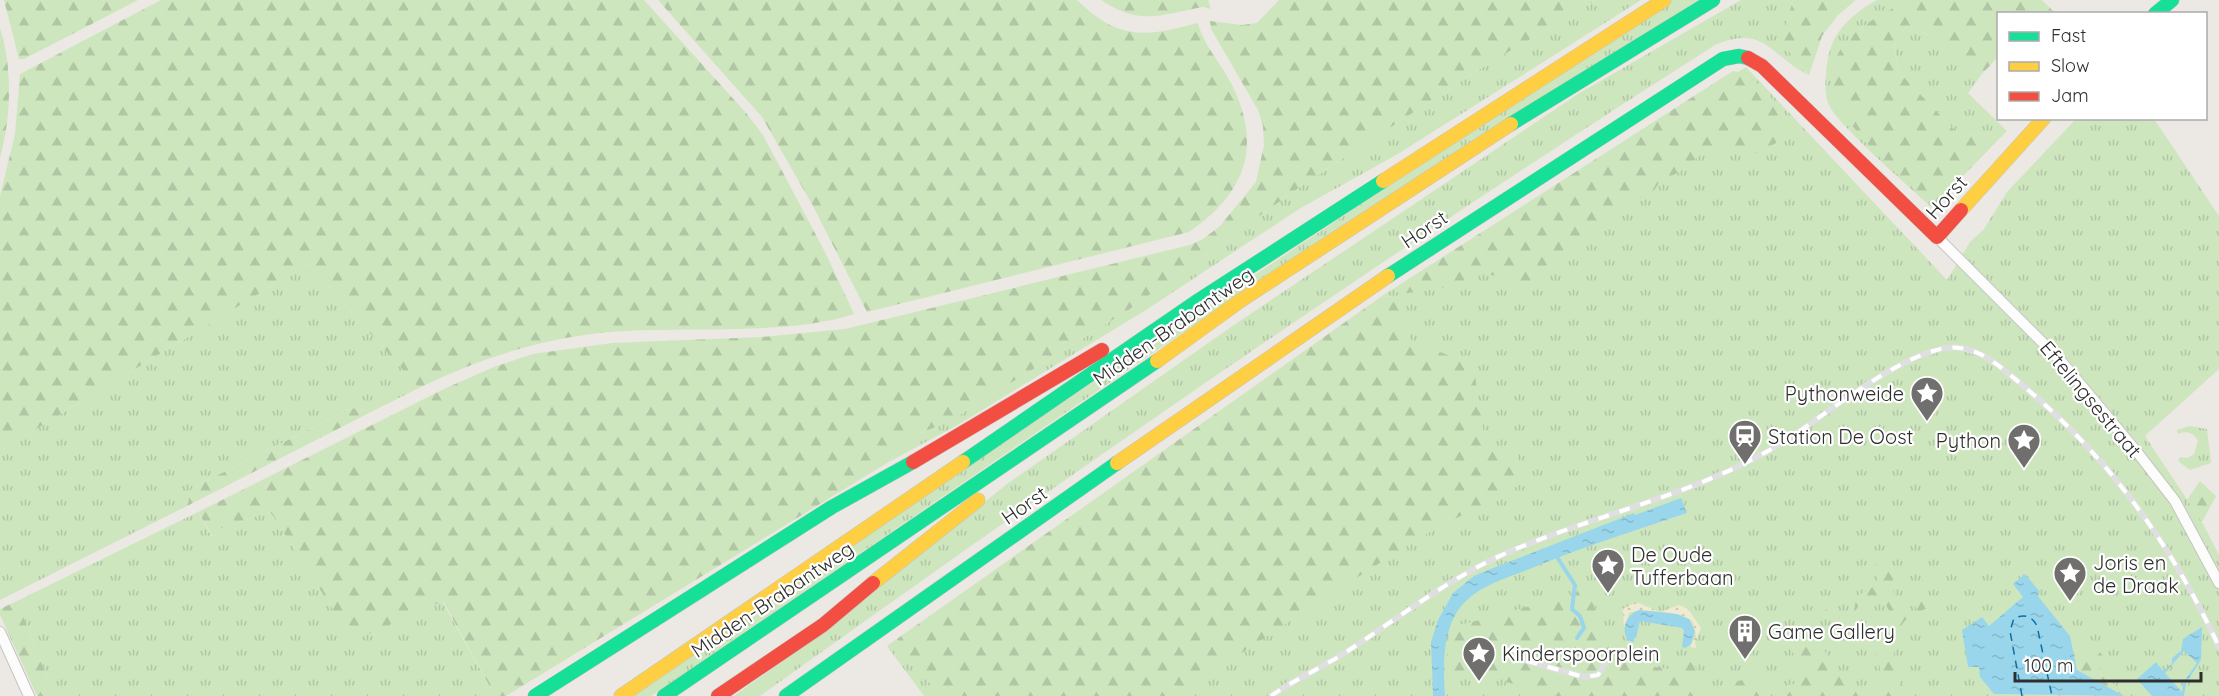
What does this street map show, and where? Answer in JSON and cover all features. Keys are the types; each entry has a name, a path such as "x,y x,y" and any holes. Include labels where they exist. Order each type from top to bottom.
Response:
{"main road":[{"name":"Midden-Brabantweg","path":"621,696 1196,302 1664,0"},
{"name":"Midden-Brabantweg","path":"664,696 1118,389 1240,301 1458,156 1713,0"},
{"path":"2157,12 2172,0"},
{"name":"Horst","path":"786,696 1347,304 1723,59 1737,54 1749,57 1762,66 1937,237 2042,120"},
{"path":"535,696 832,507 962,435 1163,314 1196,302"},
{"path":"718,696 823,625 940,528 1033,461 1118,389"}],"street":[{"name":"Eftelingsestraat","path":"1937,237 2061,361 2137,452 2175,501 2219,583"},
{"path":"0,632 29,696"}],"green space":[{"path":"4,0 138,0 24,59 19,59"},
{"path":"161,0 644,0 747,114 763,135 826,254 854,314 829,321 772,328 625,331 571,337 493,357 419,388 308,264 0,451 0,196 15,134 20,74"},
{"path":"658,0 1077,0 1106,23 1133,32 1163,31 1198,23 1209,48 1233,87 1242,110 1246,131 1246,150 1242,169 1235,186 1223,202 1208,218 1189,232 867,312 813,206 762,117"},
{"path":"1101,0 1208,0 1211,9 1203,7 1162,15 1139,16 1115,8"},
{"path":"1279,0 1596,0 1478,70 1304,184 1130,309 948,422 913,436 887,463 506,696 495,696 443,601 353,641 272,514 268,512 214,531 213,537 198,512 446,388 494,367 533,354 612,343 762,337 845,329 1190,245 1203,239 1220,226 1256,182 1264,145 1263,126 1258,110 1211,29 1210,21 1242,25 1257,23"},
{"path":"1596,0 1641,0 1398,154 1299,209 1146,310 956,426 887,463 913,436 948,422 1130,309 1304,184 1478,70"},
{"path":"1668,0 1698,0 1232,299 651,696 634,696 978,459"},
{"path":"1741,0 1793,0 1791,5 1798,62 1808,75 1756,40 1732,39 1715,45 1473,202 1233,364 996,528 760,696 734,696 818,636 1007,484 1231,327 1578,94"},
{"path":"1793,0 1856,0 1838,15 1822,36 1809,75 1784,46 1784,32"},
{"path":"1877,0 1908,0 1859,29 1876,153 1934,206 1931,207 1858,140 1844,125 1827,100 1825,86 1827,62 1834,40 1855,14"},
{"path":"1908,0 2042,0 2054,12 1997,12 1997,58 1982,74 1914,25 1905,27 1894,45 1898,71 1961,137 1989,132 1998,140 1934,206 1865,142 1839,102 1833,81 1835,61 1847,41 1866,24"},
{"path":"1914,25 1982,74 1968,93 2007,131 1998,140 1989,132 1961,137 1898,71 1894,45 1905,27"},
{"path":"0,28 7,60 9,93 0,158"},
{"path":"1746,67 1947,280 1970,242 1984,229 2007,192 2075,120 2155,120 2219,216 2219,369 2145,436 2202,522 2219,555 2219,696 924,696 887,646 1390,297 1382,296 1393,289 1399,293"},
{"path":"1733,71 1748,74 1779,106 1784,131 1778,142 1750,156 1733,148 1719,147 1704,152 1684,169 1659,183 1652,193 1641,197 1634,206 1615,212 1576,248 1563,254 1539,284 1523,292 1504,277 1485,274 1473,276 1457,286 1401,294 1393,289"},
{"path":"308,264 419,388 371,412 352,408 192,488 187,506 0,600 0,451"},
{"path":"1382,296 1400,299 1405,327 1412,341 1468,363 1474,370 1484,434 1499,457 1517,455 1527,481 1415,540 1175,696 939,696 897,639"},
{"path":"352,408 371,412 187,506 192,488"},
{"path":"2189,426 2207,429 2211,463 2190,470 2178,461 2180,457 2187,458 2194,454 2198,441 2192,434 2184,432 2178,434 2177,430"},
{"path":"2200,481 2216,496 2202,522 2187,500"},
{"path":"198,512 212,537 214,531 268,512 442,601 495,696 55,696 17,601"},
{"path":"1875,556 1881,559 1881,568 1894,571 1893,591 1895,594 1898,598 1907,597 1909,602 1907,619 1899,630 1894,646 1894,663 1898,680 1912,696 1786,696 1788,685 1798,683 1797,674 1800,673 1799,669 1796,669 1791,640 1813,637 1811,624 1813,615 1828,609 1843,618 1824,615 1819,621 1822,643 1831,662 1845,678 1864,690 1878,685 1880,667 1876,654 1876,643 1891,614 1882,598 1871,598 1864,600 1853,615 1857,596 1872,588 1878,580"},
{"path":"1923,580 1931,589 1928,591 1928,608 1918,612 1910,596 1913,588"},
{"path":"1592,587 1598,643 1635,651 1633,660 1639,664 1679,671 1682,659 1688,660 1697,669 1700,688 1712,696 1557,696 1506,682 1507,673 1465,668 1464,676 1444,677 1451,627 1500,615"},
{"path":"17,601 55,696 37,696 0,615 0,609"},
{"path":"2070,636 2075,636 2089,654 2094,650 2099,651 2107,661 2099,669 2103,676 2130,696 2124,696 2077,670"},
{"path":"1766,676 1770,696 1727,696 1726,683"}],"sand":[{"path":"1636,602 1659,612 1629,613 1624,627 1623,609"},
{"path":"1679,605 1688,609 1701,628 1695,642 1696,648 1690,647 1696,635 1693,622 1672,613 1661,612"}],"water":[{"path":"1681,498 1687,513 1510,576 1485,587 1469,598 1456,613 1445,648 1445,696 1433,696 1431,642 1438,620 1453,593 1474,576 1634,513 1635,515"},
{"path":"2025,574 2040,592 2037,595 2070,636 2077,670 2124,696 1994,694 1980,677 1979,667 1968,667 1962,630 1982,617 1989,626 2023,597 2013,584"},
{"path":"1639,610 1677,614 1689,619 1695,631 1691,644 1685,648 1682,647 1684,631 1682,628 1640,621 1634,642 1629,641 1625,632 1626,623 1634,612"},
{"path":"2202,627 2201,660 2186,683 2184,696 2152,696 2137,679 2156,662 2163,671 2172,664 2172,658 2181,651 2183,639","holes":["2184,651 2197,663 2183,683 2182,692 2165,673"]}],"waterway":[{"path":"1557,557 1575,585 1572,609 1580,616 1584,628 1577,638"}],"ferry route":[{"path":"2022,696 2010,631 2014,618 2022,616 2030,618 2037,626 2052,696"}],"railway":[{"path":"1271,696 1343,654 1442,588 1483,564 1538,540 1713,478 1780,444 1867,384 1893,369 1940,349 1969,350 1993,362 2007,372 2082,441 2135,504 2158,538 2201,609 2219,647"},
{"path":"1512,646 1520,659 1584,677 1598,675 1605,664"}],"traffic: fast":[{"path":"1511,124 1713,0"},
{"path":"2157,12 2172,0"},
{"path":"1388,276 1723,59 1739,56 1748,58"},
{"path":"963,462 1196,302 1383,181"},
{"path":"664,696 1157,361"},
{"path":"535,696 832,507 913,462"},
{"path":"786,696 1117,463"}],"traffic: slow":[{"path":"1383,181 1664,0"},
{"path":"1961,210 2042,120"},
{"path":"1157,361 1240,301 1511,124"},
{"path":"1117,463 1388,276"},
{"path":"621,696 963,462"},
{"path":"873,583 978,500"}],"traffic: jam":[{"path":"1748,58 1762,66 1937,237 1961,210"},
{"path":"913,462 1102,350"},
{"path":"718,696 823,625 873,583"}],"place":[{"name":"Pythonweide","path":"1927,422"},
{"name":"Station De Oost","path":"1745,465"},
{"name":"Python","path":"2024,469"},
{"name":"De Oude Tufferbaan","path":"1608,594"},
{"name":"Joris en de Draak","path":"2070,602"},
{"name":"Game Gallery","path":"1745,660"},
{"name":"Kinderspoorplein","path":"1479,682"}]}
